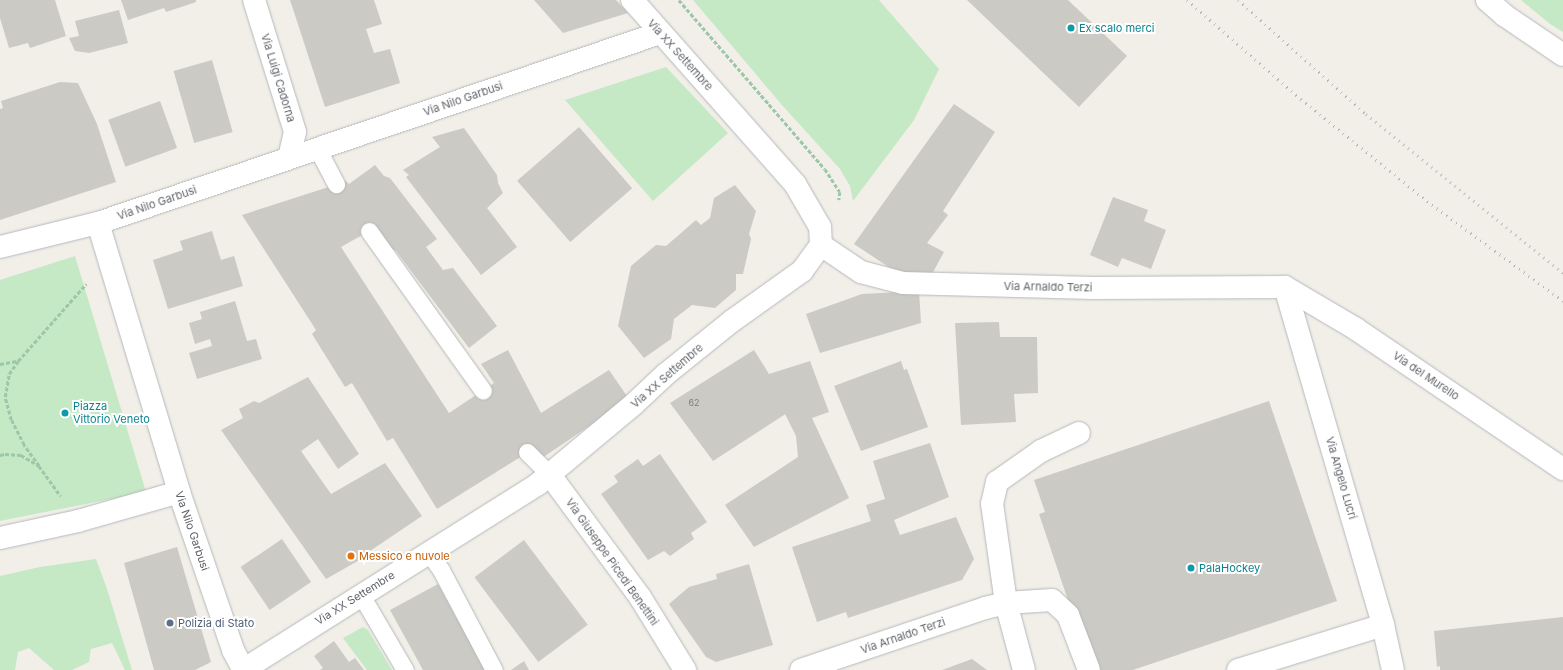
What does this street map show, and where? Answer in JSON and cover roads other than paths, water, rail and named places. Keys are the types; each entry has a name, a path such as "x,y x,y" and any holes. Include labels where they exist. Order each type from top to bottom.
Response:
{"street":[{"name":"Via Luigi Cadorna","path":"254,0 295,132 289,157"},
{"name":"Via XX Settembre","path":"243,670 538,484 634,404 666,374 732,321 802,271 821,245 820,227 795,184 632,0"},
{"path":"1486,0 1504,15 1563,55"},
{"name":"Via Nilo Garbusi","path":"243,670 233,650 179,492 98,223 289,157 660,33"},
{"path":"0,247 98,223"},
{"name":"Via Arnaldo Terzi","path":"821,245 861,272 903,283 1093,288 1285,287"},
{"name":"Via del Murello","path":"1285,287 1356,329 1563,469"},
{"name":"Via Angelo Lucri","path":"1285,287 1383,625 1393,670"},
{"path":"1024,670 1006,603 992,504 997,482 1041,451 1079,432"},
{"name":"Via Giuseppe Picedi Benettini","path":"550,475 640,597 685,670"},
{"path":"0,538 78,521 179,492"},
{"name":"Via Arnaldo Terzi","path":"801,670 985,608 1006,603 1052,600 1068,614 1089,670"},
{"path":"1238,670 1383,625"}],"lane":[{"path":"317,148 336,184"},
{"path":"370,231 483,391"},
{"path":"527,452 550,475"},
{"path":"428,552 441,570 494,670"},
{"path":"361,595 405,670"}],"railway":[{"path":"1187,0 1301,99 1427,201 1563,301"},
{"path":"1238,0 1366,114 1563,273"}],"place":[{"name":"Ex scalo merci","path":"1071,28"},
{"name":"Piazza Vittorio Veneto","path":"65,413"},
{"name":"Messico e nuvole","path":"351,556"},
{"name":"PalaHockey","path":"1191,568"},
{"name":"Polizia di Stato","path":"170,623"}]}
